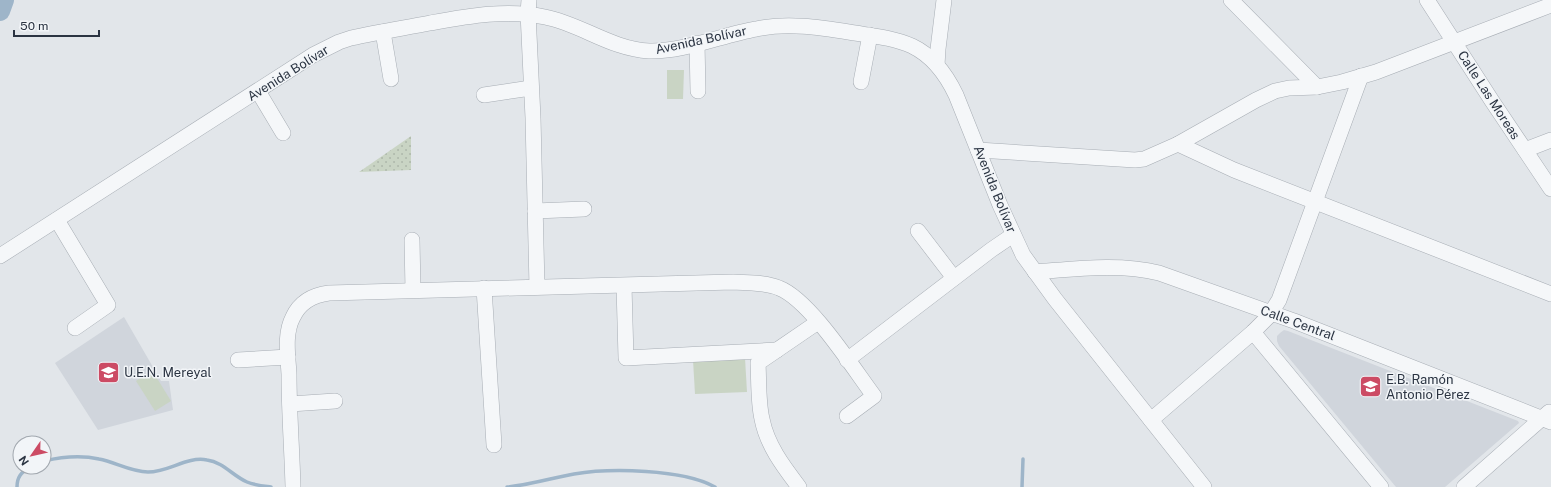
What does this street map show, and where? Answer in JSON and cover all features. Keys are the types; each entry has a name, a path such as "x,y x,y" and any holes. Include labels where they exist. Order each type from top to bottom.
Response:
{"street":[{"path":"937,65 944,0"},
{"path":"1230,0 1317,87"},
{"name":"Calle Las Moreas","path":"1427,0 1551,189"},
{"path":"978,150 1134,160 1144,159 1178,144 1270,93 1289,88 1317,87 1342,82 1376,72 1453,41 1551,5"},
{"path":"528,7 537,287"},
{"name":"Avenida Bolívar","path":"0,256 327,48 351,38 508,12 528,7 548,17 616,45 631,49 650,51 665,50 756,28 774,26 818,28 870,35 896,40 912,46 932,59 948,79 956,95 1013,235 1023,255 1150,420 1204,487"},
{"path":"383,32 391,79"},
{"path":"861,82 870,35"},
{"path":"697,43 698,90"},
{"path":"1150,420 1253,332 1271,313 1279,300 1361,76"},
{"path":"484,95 531,88"},
{"path":"258,91 283,133"},
{"path":"1525,150 1551,140"},
{"path":"1178,144 1234,170 1551,294"},
{"path":"535,211 584,209"},
{"path":"57,220 108,305 75,328"},
{"path":"918,231 954,278"},
{"path":"847,360 1013,235"},
{"path":"412,240 413,290"},
{"name":"Calle Central","path":"1035,272 1087,268 1151,271 1176,278 1548,417"},
{"path":"293,487 288,357 290,324 295,312 310,298 315,295 329,293 733,282 778,287 795,298 818,322 874,396 847,416"},
{"path":"624,286 626,358 777,350"},
{"path":"484,288 494,445"},
{"path":"799,487 780,461 769,442 761,418 758,363 818,322"},
{"path":"1253,332 1381,487"},
{"path":"238,360 288,357"},
{"path":"290,404 335,401"},
{"path":"1464,487 1548,417"}],"shaded area":[{"name":"U.E.N. Mereyal","path":"124,317 161,381 169,381 173,410 98,430 55,363"},
{"name":"E.B. Ramón Antonio Pérez","path":"1284,330 1518,421 1519,423 1445,487 1396,487 1279,346 1277,336"}],"green space":[{"path":"667,70 684,70 683,99 667,99"},
{"path":"411,136 411,170 359,172"},
{"path":"745,358 747,392 695,394 693,360"},
{"path":"152,370 171,401 155,411 136,381"}],"waterway":[{"path":"0,11 4,0"},
{"path":"52,459 85,457 105,460 142,472 148,472 163,470 185,462 200,459 218,463 247,482 271,487"},
{"path":"1022,487 1023,459"},
{"path":"507,487 524,485 574,474 607,471 666,473 701,481 715,487"},
{"path":"17,487 21,475"}],"place":[{"name":"U.E.N. Mereyal","path":"108,372"},
{"name":"E.B. Ramón Antonio Pérez","path":"1370,386"}]}
